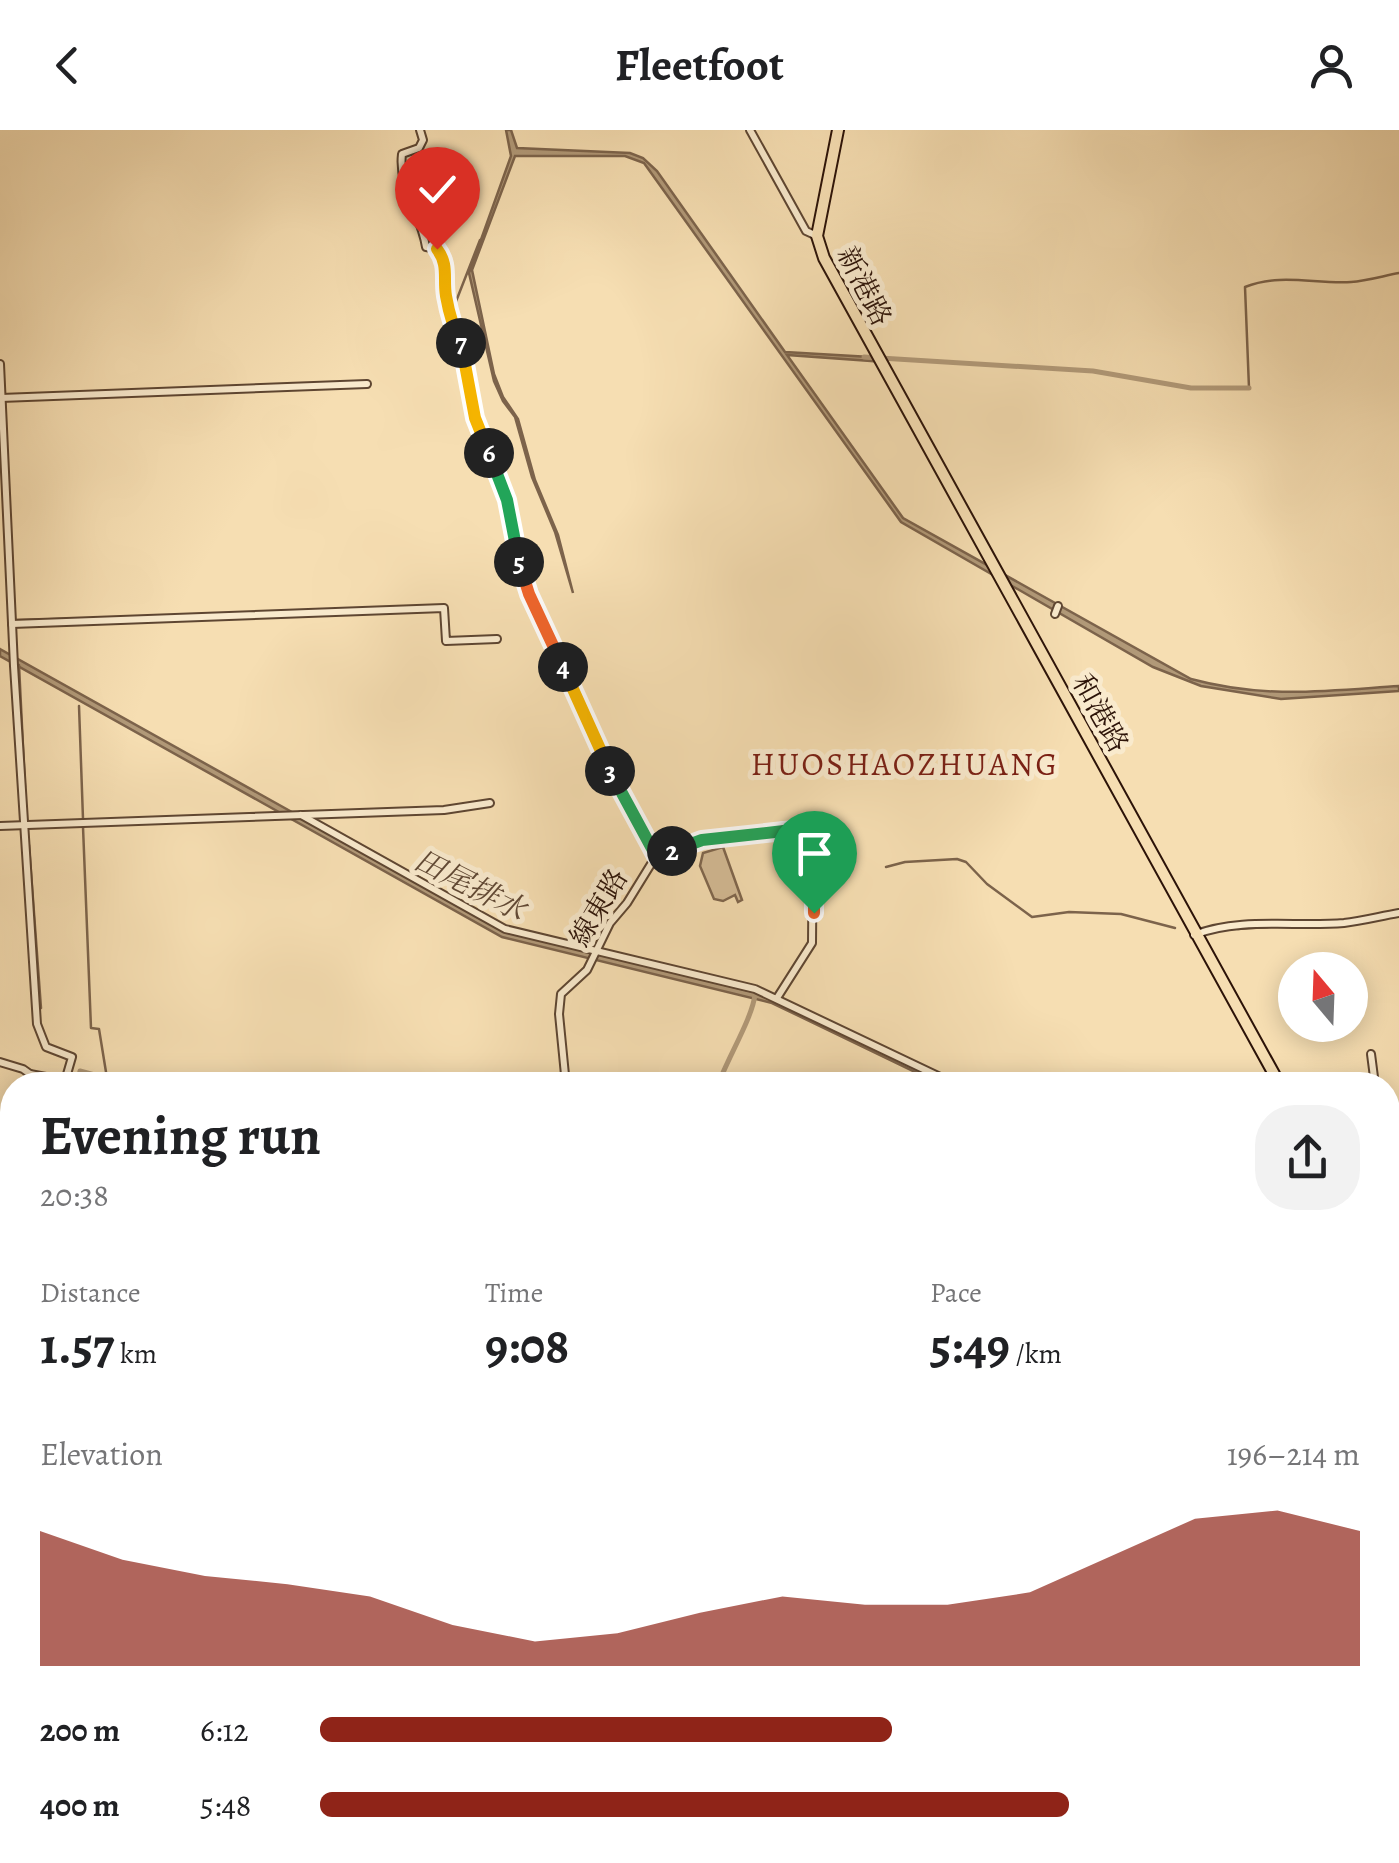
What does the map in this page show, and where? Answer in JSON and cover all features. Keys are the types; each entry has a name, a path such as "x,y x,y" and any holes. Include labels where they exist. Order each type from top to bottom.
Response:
{"main road":[{"path":"815,237 836,130"},
{"name":"新港路","path":"815,237 876,360"},
{"name":"和港路","path":"876,360 1271,1072"}],"street":[{"name":"線東路","path":"420,130 422,145 416,151 402,154 402,173 426,247 438,250 444,260 448,306 464,349 475,418 480,437 496,466 529,594 612,776 656,856 610,923 587,970 566,987 559,1001 565,1072"},
{"path":"750,130 802,225 815,237"},
{"path":"0,364 14,662 38,1024 46,1047 72,1057 71,1072"},
{"path":"1,398 367,384"},
{"path":"12,624 444,608 446,641 497,640"},
{"path":"0,826 444,810 490,803"},
{"path":"301,815 506,930 755,989 806,1017 928,1072"},
{"path":"656,856 702,840 814,828 812,943 776,998"},
{"path":"1195,934 1286,923 1344,923 1399,913"},
{"path":"1371,1054 1373,1072"},
{"path":"0,1062 28,1072"}],"shaded area":[{"path":"506,130 511,130 517,148 630,153 643,158 657,171 785,352 870,357 872,361 787,355 903,518 1191,679 1270,691 1399,686 1399,691 1281,699 1201,686 1153,667 901,522 644,163 625,156 515,156 472,270 494,374 518,419 535,480 558,535 573,593 555,532 532,477 515,417 503,401 494,381 469,273 511,156"},
{"path":"0,649 505,931 762,994 927,1072 915,1072 772,1003 502,937 0,656"},
{"path":"723,847 742,900 738,902 735,895 723,901 714,899 700,866 703,853"}],"waterway":[{"path":"455,304 480,240"},
{"path":"1249,388 1245,287 1284,280 1351,282 1399,273"},
{"path":"864,357 1093,371 1191,388 1249,388"},
{"path":"17,620 100,618"},
{"path":"19,665 25,787"},
{"path":"79,706 83,819"},
{"path":"83,827 91,1028 99,1029 106,1072"},
{"path":"29,845 41,1008"},
{"path":"886,867 957,859 966,862 987,884 1032,917 1069,912 1121,914 1175,928"},
{"path":"1238,929 1268,927"},
{"path":"724,1072 755,994"},
{"path":"80,1072 84,1072"}],"district":[{"name":"HUOSHAOZHUANG","path":"905,764"}],"route":[{"path":"437,249 446,264 445,293 464,349 480,437 496,466 507,500 510,526 529,594 612,776 656,856 702,840 814,828 814,913"}],"water label":[{"name":"田尾排水","path":"470,885"}]}
